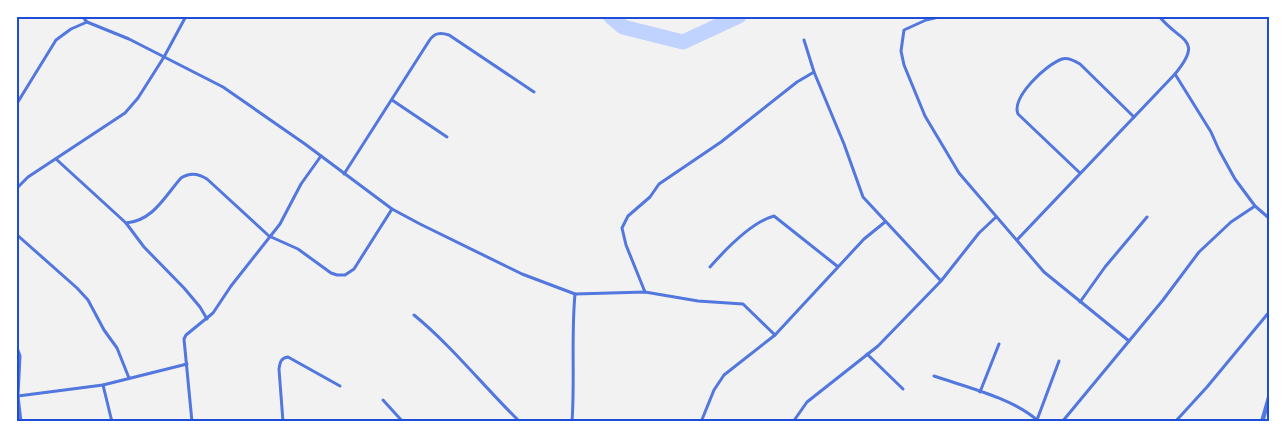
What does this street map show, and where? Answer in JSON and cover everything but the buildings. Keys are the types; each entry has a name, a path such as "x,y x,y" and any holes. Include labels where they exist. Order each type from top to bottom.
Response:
{"street":[{"path":"82,16 88,22 129,39 223,87 392,209 510,269 574,294 645,292 698,301 744,304 775,335"},
{"path":"943,16 926,20 904,30 901,51 904,65 925,116 959,173 995,218 1018,240 1044,272 1129,341"},
{"path":"1018,240 1175,74 1188,56 1189,46 1183,37 1159,16"},
{"path":"16,189 28,177 125,114 138,98 164,57 185,18"},
{"path":"16,105 56,40 71,29 88,22"},
{"path":"344,174 432,36 442,33 449,35 534,92"},
{"path":"804,40 814,72 844,144 863,197 941,281"},
{"path":"1080,173 1018,114 1016,106 1035,79 1051,64 1064,58 1075,60 1134,117"},
{"path":"645,292 626,245 622,228 628,216 650,197 659,184 721,142 797,82 814,72"},
{"path":"1175,74 1212,132 1219,150 1235,179 1255,206 1270,219"},
{"path":"392,100 447,137"},
{"path":"192,422 184,339 186,334 207,319 285,216 298,189 320,156"},
{"path":"56,159 126,223 144,247 190,294 207,319"},
{"path":"126,223 139,221 149,215 160,205 181,178 185,175 196,173 206,179 269,236 298,249 331,273 345,275 354,269 392,209"},
{"path":"1062,422 1200,252 1231,222 1255,206"},
{"path":"710,267 764,219 774,216 837,266"},
{"path":"1080,302 1105,267 1147,217"},
{"path":"793,422 808,402 878,346 941,281 979,233 995,218"},
{"path":"701,422 714,390 724,375 775,335 837,266 864,239 885,222"},
{"path":"16,234 88,300 104,330 117,348 129,378"},
{"path":"572,422 574,394 572,326 574,294"},
{"path":"1175,422 1207,387 1270,311"},
{"path":"414,315 466,364 520,422"},
{"path":"980,392 999,344"},
{"path":"16,345 20,356 18,396 21,422"},
{"path":"867,354 902,389"},
{"path":"283,422 279,368 280,362 285,357 340,386"},
{"path":"934,376 1015,405 1028,412 1036,421 1059,361"},
{"path":"18,396 103,385 187,364"},
{"path":"103,385 112,422"},
{"path":"1262,422 1270,394"},
{"path":"383,400 402,422"}],"waterway":[{"path":"610,16 623,27 683,42 739,16"}]}
